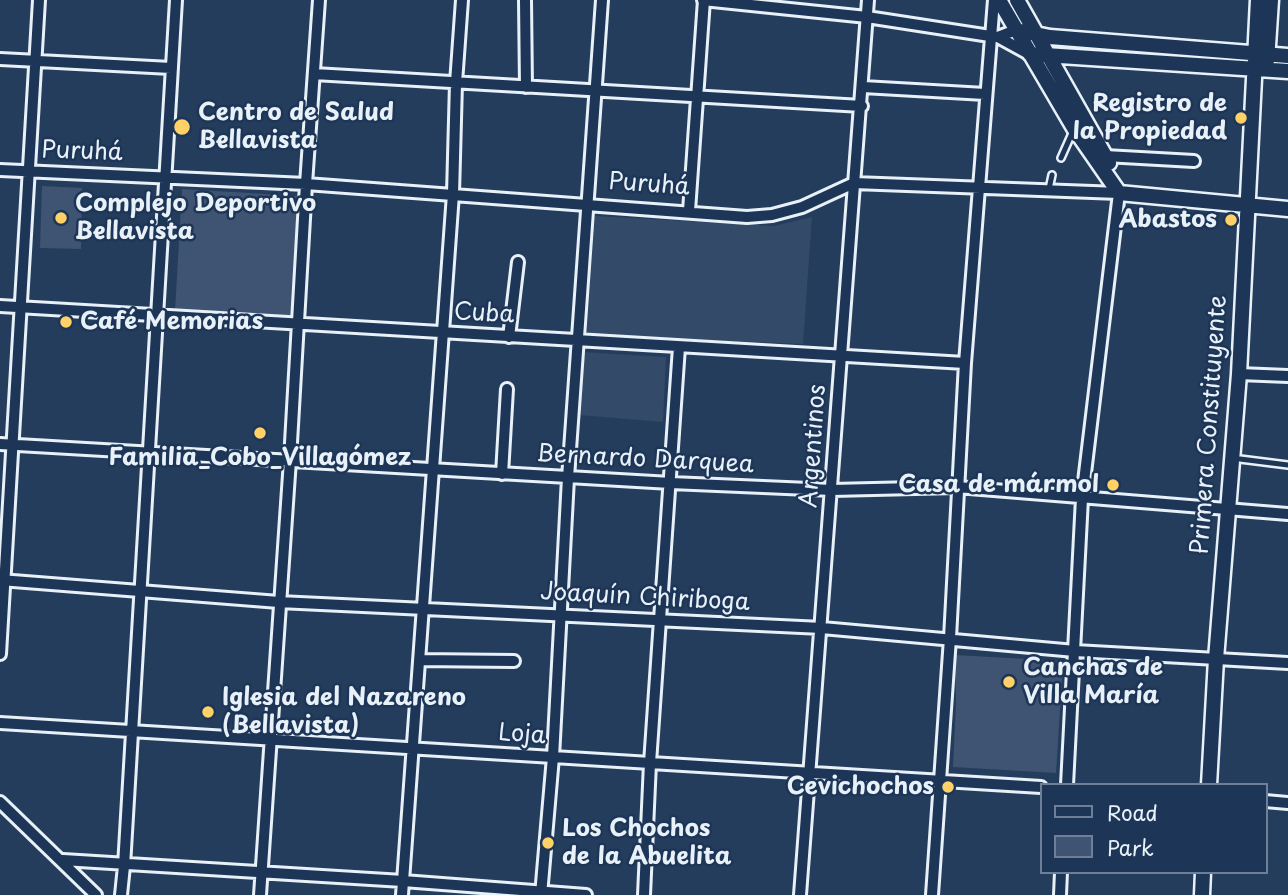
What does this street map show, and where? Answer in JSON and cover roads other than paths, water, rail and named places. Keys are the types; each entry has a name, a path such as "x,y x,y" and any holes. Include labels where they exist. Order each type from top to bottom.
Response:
{"street":[{"path":"0,654 39,0"},
{"path":"121,895 176,0"},
{"path":"261,895 320,0"},
{"path":"402,895 453,194 456,83 462,0"},
{"path":"525,0 526,87"},
{"path":"542,894 553,758 586,204 602,0"},
{"path":"689,211 703,0 867,18 994,36 1030,54 1048,57 1261,62 1288,56"},
{"name":"Argentinos","path":"800,895 868,0"},
{"path":"996,0 1074,128 1119,193"},
{"path":"932,895 977,188 996,0"},
{"path":"1017,0 1118,178 1119,193 1082,498 1067,783"},
{"path":"1258,0 1261,62"},
{"path":"1261,62 1271,0"},
{"path":"994,36 1016,30 1037,35 1261,62 1288,71"},
{"path":"0,60 171,68"},
{"name":"Primera Constituyente","path":"1209,783 1238,374 1246,206 1261,62"},
{"path":"314,74 862,106"},
{"path":"863,87 985,94"},
{"path":"1105,156 1194,161"},
{"name":"Puruhá","path":"0,170 306,184 747,217 772,215 802,206 854,183 1119,193 1288,209"},
{"path":"509,337 518,262"},
{"name":"Cuba","path":"0,306 965,363"},
{"path":"645,895 650,763 679,347"},
{"path":"1238,374 1288,376"},
{"path":"502,474 507,389"},
{"name":"Bernardo Darquea","path":"0,444 671,483 832,489 957,487 1288,514"},
{"name":"Joaquín Chiriboga","path":"3,580 279,602 822,628 1075,650 1288,663"},
{"path":"419,660 514,661"},
{"name":"Loja","path":"0,723 1040,788"},
{"path":"1267,801 1288,803"},
{"path":"0,802 63,860 96,895"},
{"path":"63,860 586,895"},
{"path":"1060,895 1061,874"},
{"path":"1202,895 1203,874"}],"lane":[{"path":"1061,158 1074,128"},
{"path":"1049,191 1052,176"},
{"path":"1240,460 1288,465"}],"place":[{"name":"Registro de la Propiedad","path":"1241,118"},
{"name":"Centro de Salud Bellavista","path":"182,127"},
{"name":"Complejo Deportivo Bellavista","path":"61,218"},
{"name":"Abastos","path":"1231,220"},
{"name":"Café Memorias","path":"66,322"},
{"name":"Familia_Cobo_Villagómez","path":"260,433"},
{"name":"Casa de mármol","path":"1113,485"},
{"name":"Canchas de Villa María","path":"1009,682"},
{"name":"Iglesia del Nazareno (Bellavista)","path":"208,712"},
{"name":"Cevichochos","path":"948,787"},
{"name":"Los Chochos de la Abuelita","path":"548,843"}]}
